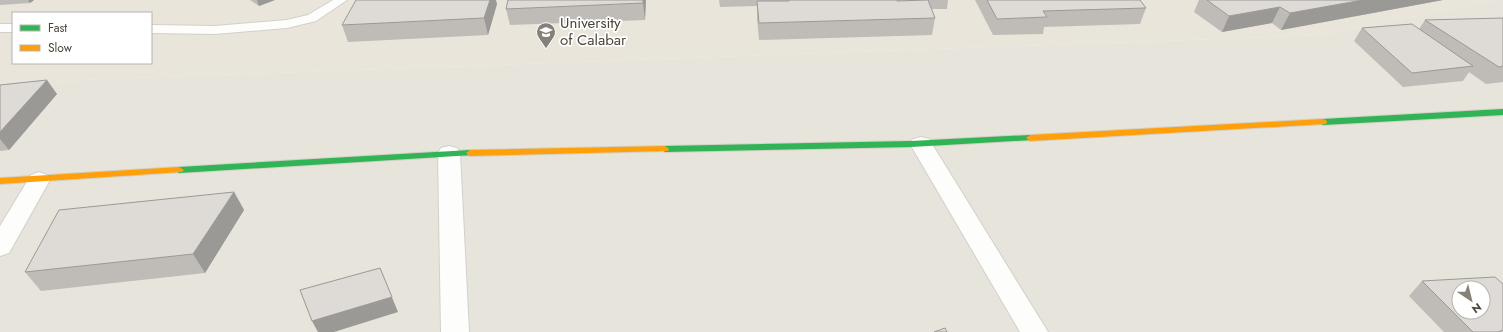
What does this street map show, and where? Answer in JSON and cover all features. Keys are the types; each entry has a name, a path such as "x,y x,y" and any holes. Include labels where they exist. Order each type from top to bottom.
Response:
{"street":[{"path":"0,181 39,180 449,153 921,144 1503,112"},
{"path":"921,144 1034,332"},
{"path":"449,153 455,332"},
{"path":"0,247 39,180"}],"lane":[{"path":"152,29 215,30 287,24 312,18 341,0"},
{"path":"0,28 12,28"}],"shaded area":[{"name":"University of Calabar","path":"0,0 1498,0 1324,35 79,80 0,90"},
{"path":"1503,0 1503,332 0,332 0,90 79,80 1324,35"}],"building":[{"path":"356,0 490,0 484,18 342,25"},
{"path":"508,0 643,0 643,3 506,9"},
{"path":"928,0 935,18 759,23 757,1"},
{"path":"987,0 1140,0 1146,8 1043,11 1047,17 997,19"},
{"path":"1207,0 1363,0 1290,13 1280,7 1229,16"},
{"path":"1503,18 1503,66 1499,67 1425,20"},
{"path":"1412,24 1473,66 1412,73 1362,28"},
{"path":"47,80 0,132 0,85"},
{"path":"234,192 193,254 25,272 59,210"},
{"path":"380,268 392,297 312,321 300,290"},
{"path":"1495,277 1503,284 1503,330 1498,332 1473,332 1461,320 1491,320 1491,280 1451,280 1451,310 1422,281"},
{"path":"945,328 947,332 934,332"}],"traffic: fast":[{"path":"1323,122 1503,112"},
{"path":"665,149 911,144 1030,138"},
{"path":"179,170 470,153"}],"traffic: slow":[{"path":"1030,138 1323,122"},
{"path":"470,153 665,149"},
{"path":"0,181 179,170"}],"place":[{"name":"University of Calabar","path":"546,49"}]}
